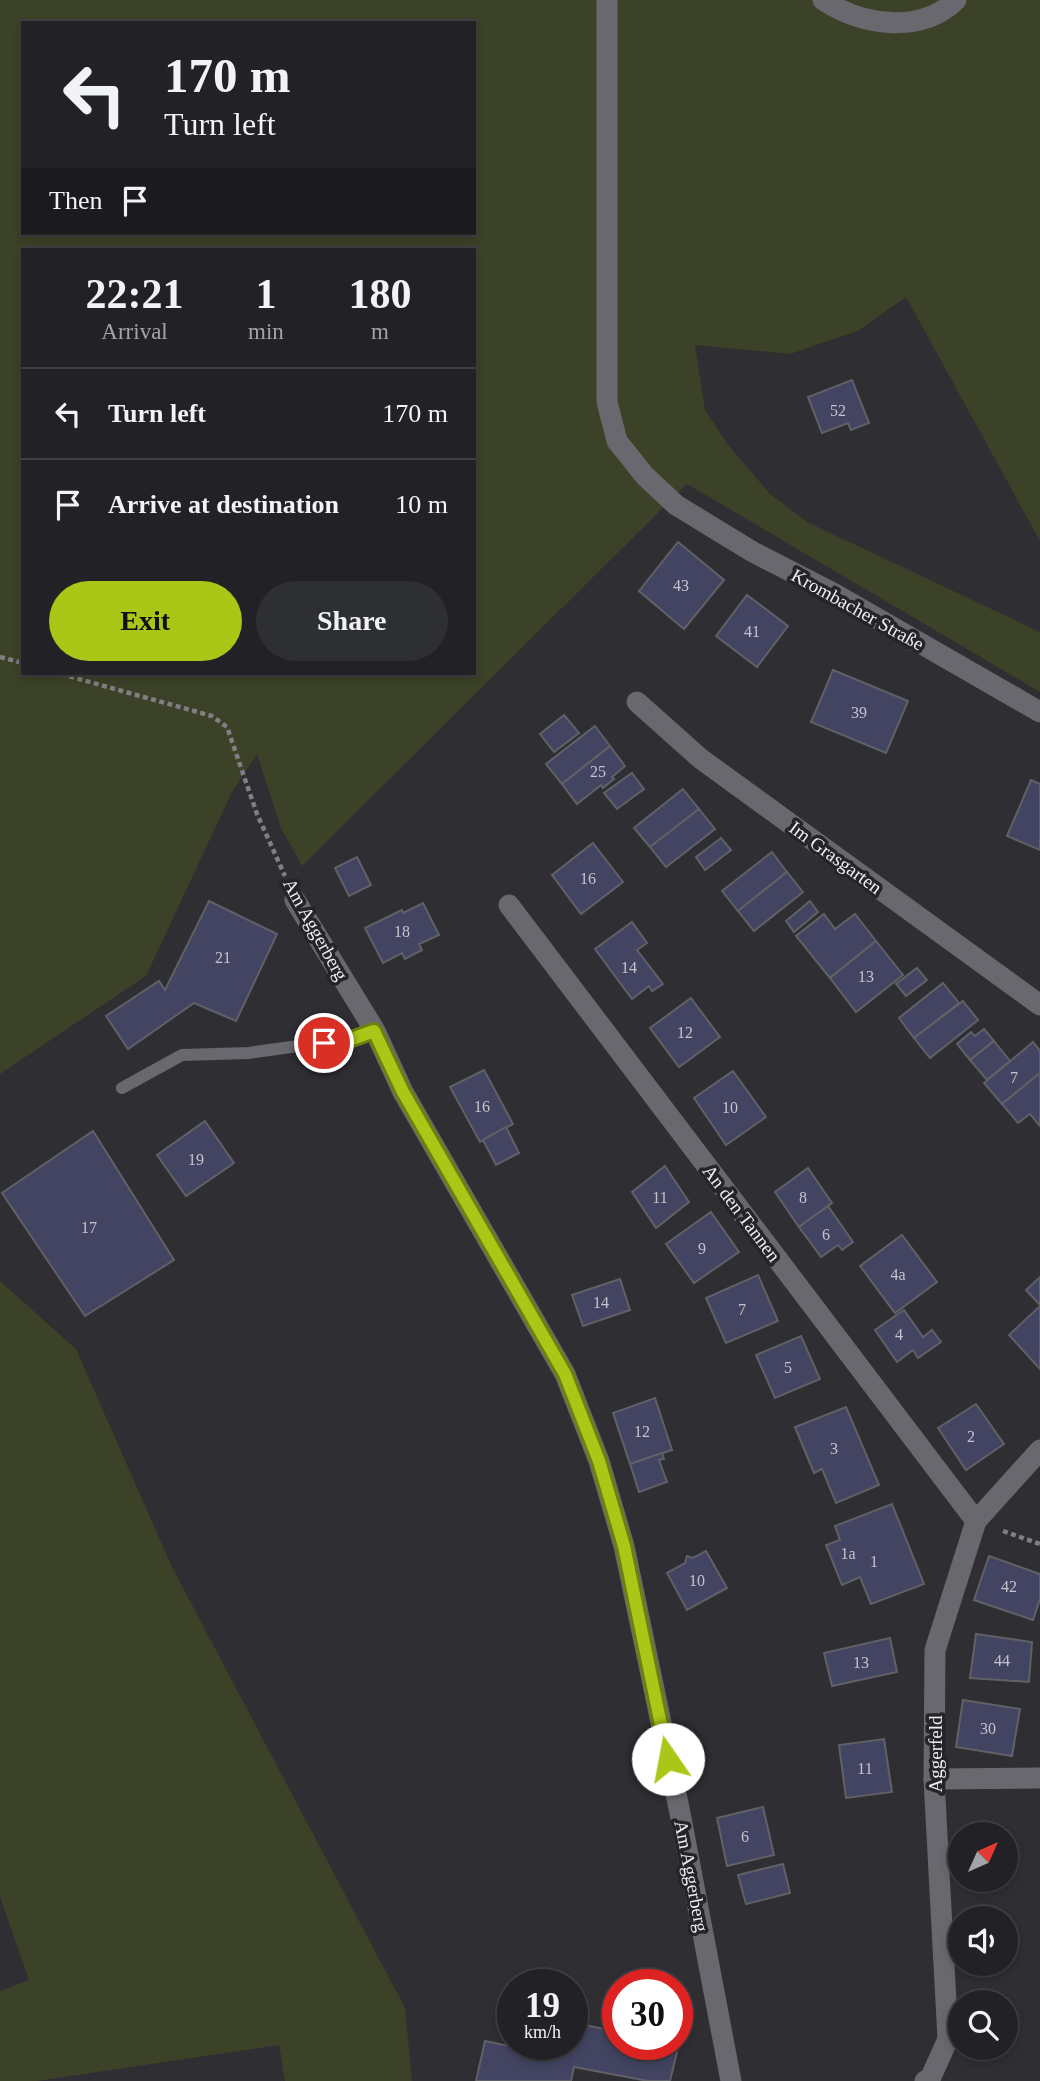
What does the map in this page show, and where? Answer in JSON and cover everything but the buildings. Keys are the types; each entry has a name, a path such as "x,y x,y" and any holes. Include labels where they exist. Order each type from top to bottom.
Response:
{"street":[{"name":"Krombacher Straße","path":"607,0 607,402 617,441 645,476 677,505 753,552 835,594 1040,712"},
{"path":"822,0 834,8 876,22 914,23 946,9 956,0"},
{"name":"Im Grasgarten","path":"637,702 701,758 1040,1005"},
{"name":"Am Aggerberg","path":"295,900 374,1031 403,1092 565,1374 599,1461 624,1546 680,1813 731,2081"},
{"name":"An den Tannen","path":"509,905 976,1521"},
{"name":"Aggerfeld","path":"925,2081 930,2079 948,2039 934,1779 934,1650 976,1521 1040,1450"},
{"path":"934,1779 1040,1778"}],"lane":[{"path":"122,1088 182,1055 248,1053 349,1040 374,1031"}],"path":[{"path":"0,657 21,662"},
{"name":"Am Aggerberg","path":"65,675 212,716 227,727 257,814 295,900"},
{"path":"976,1521 1040,1544"}],"green space":[{"path":"0,0 1040,0 1040,541 906,297 858,331 790,354 695,345 705,410 728,445 770,494 809,523 1040,632 1040,692 687,484 302,866 281,828 257,754 232,792 146,976 0,1074"},
{"path":"0,1281 76,1349 172,1567 405,2008 412,2081 285,2081 279,2045 37,2081 0,2081 0,1991 29,1980 0,1897"}],"route":[{"path":"324,1043 349,1040 374,1031 403,1092 565,1374 599,1461 624,1546 668,1759"}]}
